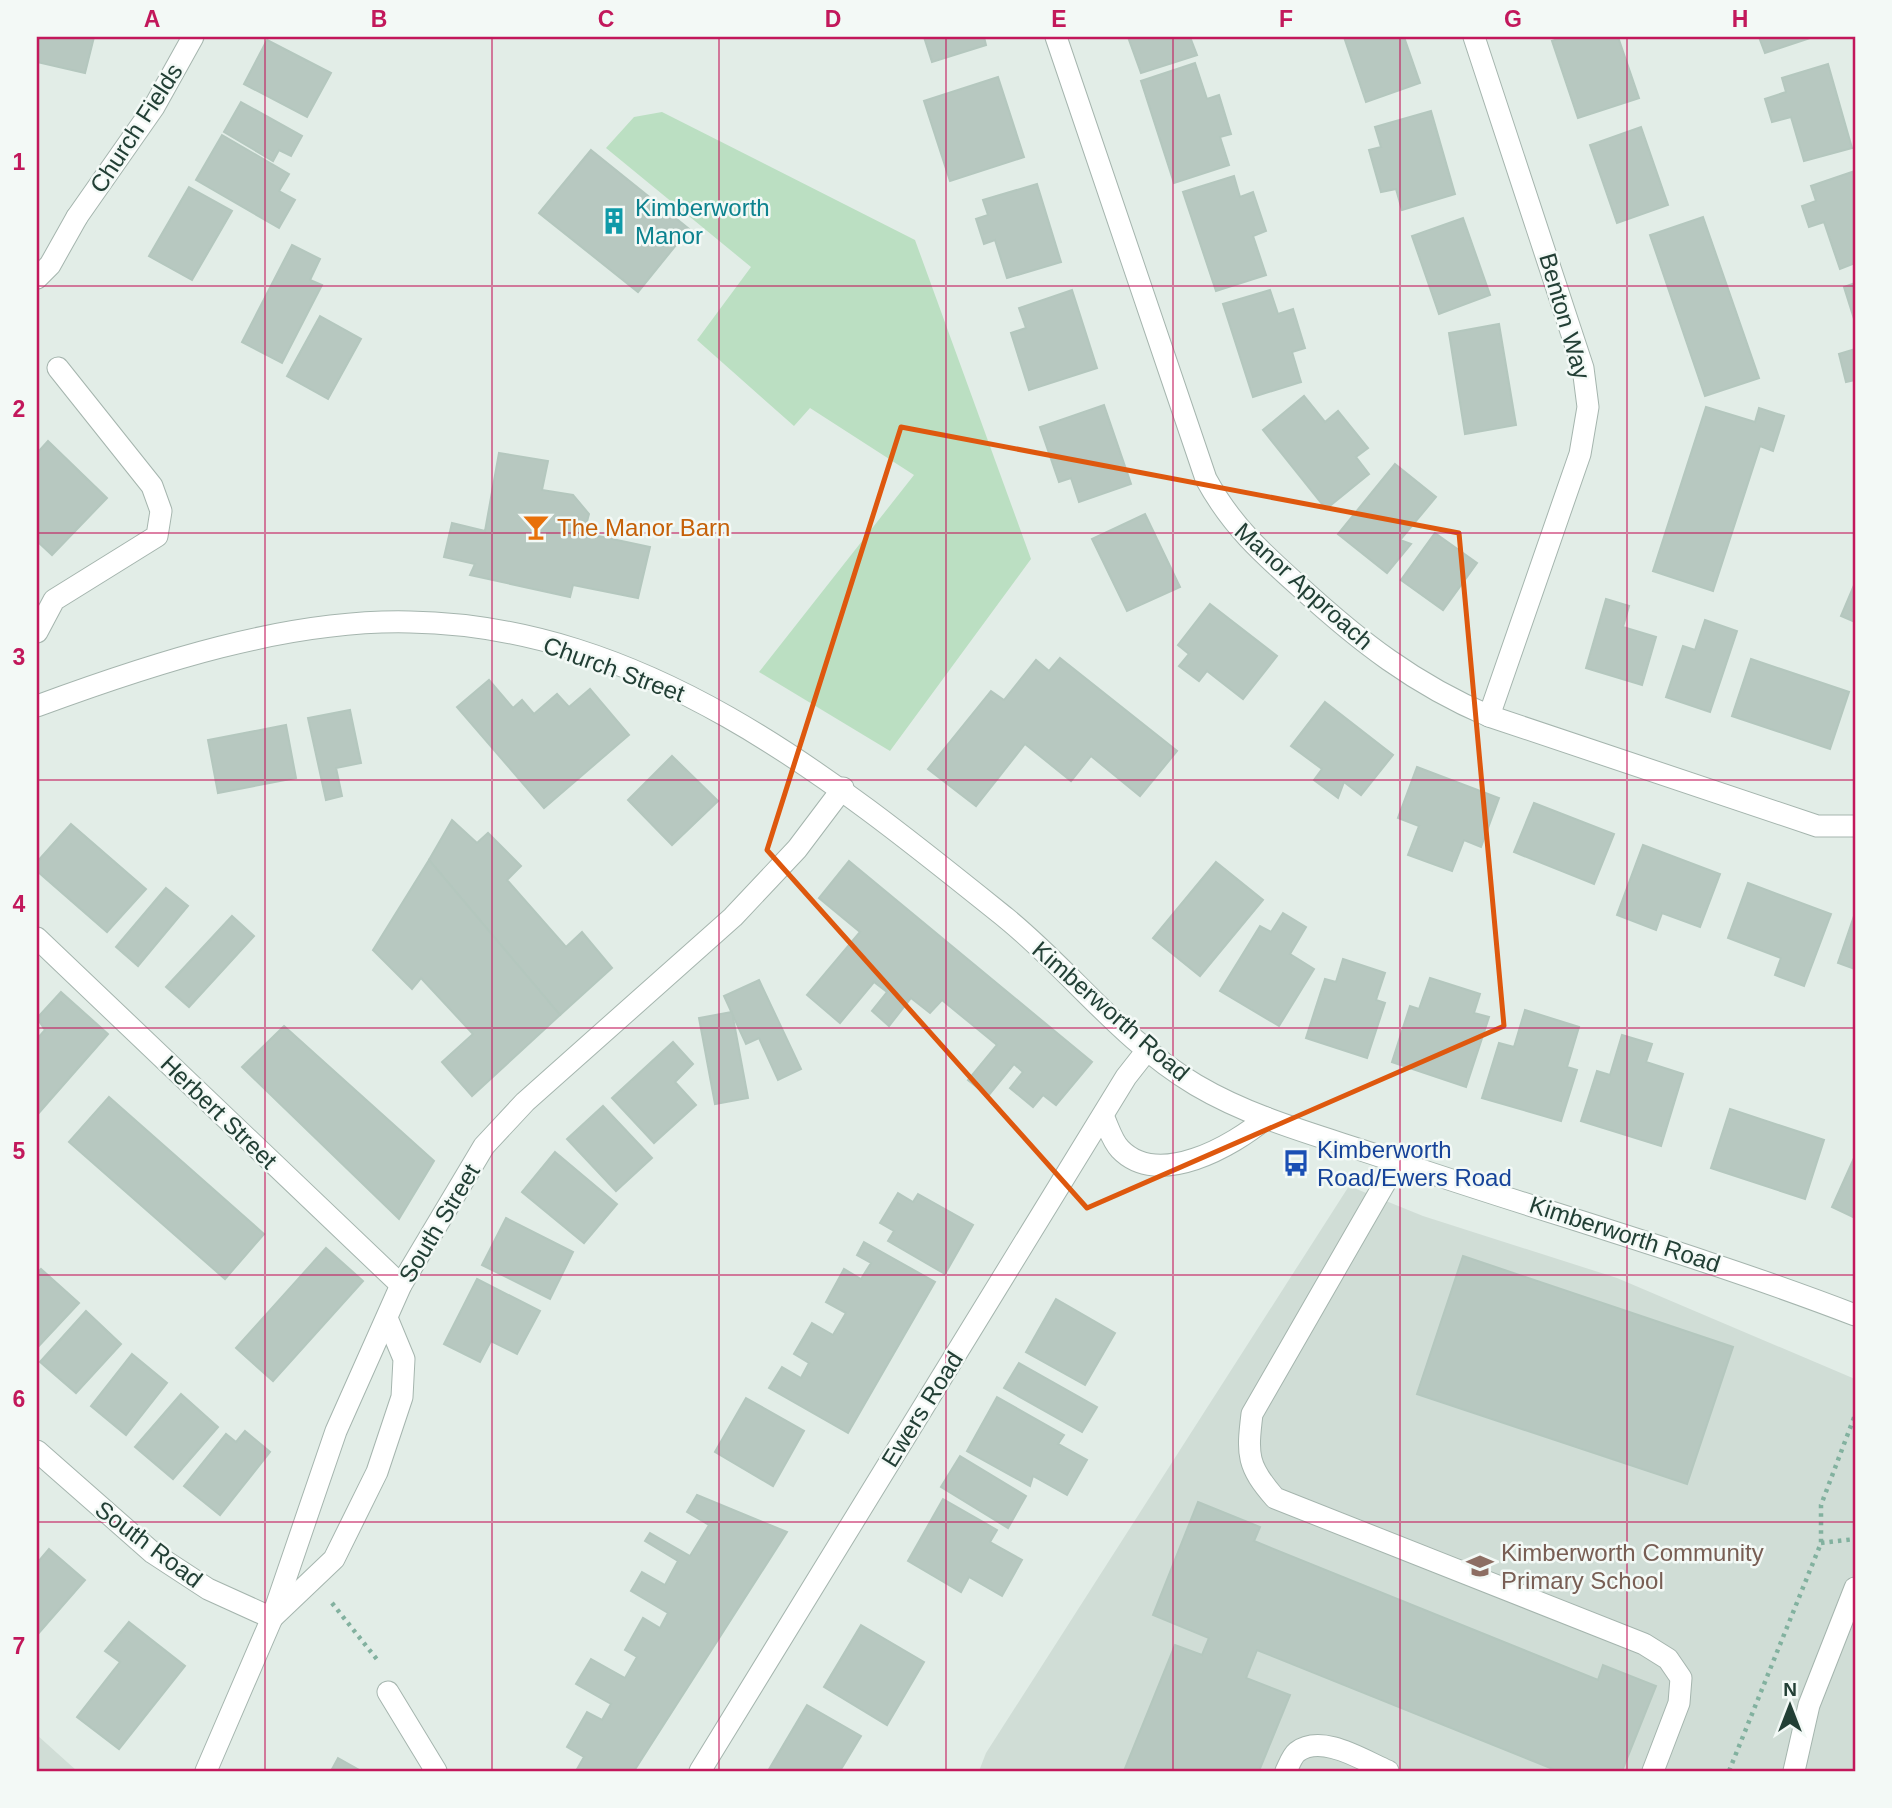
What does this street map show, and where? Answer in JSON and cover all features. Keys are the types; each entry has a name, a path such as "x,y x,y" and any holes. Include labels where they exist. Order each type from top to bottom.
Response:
{"street":[{"name":"Church Fields","path":"37,278 50,265 77,217 154,107 193,37"},
{"name":"Manor Approach","path":"1056,37 1206,479 1224,512 1266,556 1355,637 1426,687 1489,716 1816,826 1855,826"},
{"name":"Benton Way","path":"1474,37 1565,308 1583,368 1588,407 1580,454 1489,716"},
{"path":"37,632 54,600 157,536 161,511 152,486 58,368"},
{"name":"Church Street","path":"38,702 235,645 325,627 409,622 485,628 569,648 652,678 731,717 842,788"},
{"name":"Kimberworth Road","path":"842,788 1018,928 1147,1049 1192,1083 1266,1118 1746,1273 1855,1315"},
{"name":"South Street","path":"206,1771 272,1618 336,1431 401,1285 484,1146 525,1102 733,917 797,849 842,788"},
{"name":"Herbert Street","path":"37,938 401,1285"},
{"name":"Ewers Road","path":"700,1771 1103,1116 1147,1049"},
{"path":"1103,1116 1119,1148 1135,1161 1159,1168 1191,1160 1244,1137 1266,1118"},
{"path":"1397,1162 1252,1414 1248,1447 1256,1476 1275,1498 1644,1644 1668,1659 1681,1678 1679,1703 1653,1771"},
{"path":"272,1618 334,1559 377,1472 402,1397 404,1359 387,1318"},
{"name":"South Road","path":"37,1451 153,1553 208,1589 272,1618"},
{"path":"1794,1771 1809,1705 1855,1588"},
{"path":"388,1692 436,1771"},
{"path":"1286,1771 1295,1753 1308,1747 1325,1745 1388,1771"}],"path":[{"path":"1729,1771 1821,1543 1821,1504 1855,1415"},
{"path":"1821,1543 1855,1539"},
{"path":"313,1580 386,1670 388,1692"}],"highlighted area":[{"path":"901,427 1459,533 1504,1026 1087,1208 767,850"}],"shaded area":[{"name":"Kimberworth Community Primary School","path":"1349,1186 1423,1216 1617,1278 1855,1379 1855,1771 979,1771 986,1753"},
{"path":"37,1735 77,1771 37,1771"}],"green space":[{"path":"662,112 915,240 1031,559 890,751 759,672 914,475 810,408 794,426 697,340 751,267 606,148 634,117"}],"building":[{"path":"39,37 94,37 85,73 37,62"},
{"path":"924,37 984,37 986,45 932,62"},
{"path":"1128,37 1190,37 1197,55 1141,73"},
{"path":"1344,37 1404,37 1420,83 1366,102"},
{"path":"1564,37 1618,37 1639,98 1578,118 1552,41"},
{"path":"1759,37 1813,37 1765,53"},
{"path":"267,40 331,73 307,117 244,84"},
{"path":"1195,63 1207,99 1219,95 1231,134 1220,137 1229,165 1174,183 1141,81"},
{"path":"1828,64 1852,148 1804,161 1791,117 1772,122 1765,99 1786,92 1782,78"},
{"path":"998,77 1024,157 950,181 924,101"},
{"path":"241,102 302,136 291,156 279,150 273,161 224,132"},
{"path":"1431,111 1455,194 1402,210 1396,189 1381,192 1369,150 1381,147 1375,127"},
{"path":"1641,127 1668,205 1617,223 1590,145"},
{"path":"222,135 289,174 279,191 295,200 279,228 196,180"},
{"name":"Kimberworth Manor","path":"591,150 689,229 638,292 539,213"},
{"path":"1855,171 1855,263 1840,269 1824,222 1809,227 1802,206 1816,201 1811,186"},
{"path":"1234,176 1240,197 1253,192 1266,231 1253,236 1266,275 1216,291 1183,192"},
{"path":"1037,184 1061,262 1007,278 995,240 984,244 976,219 988,215 983,200"},
{"path":"189,187 232,211 192,280 149,256"},
{"path":"1703,217 1759,378 1705,396 1650,235"},
{"path":"1463,218 1490,295 1439,314 1412,236"},
{"path":"292,245 320,259 310,280 322,285 282,363 242,342"},
{"path":"1855,283 1855,322 1844,287"},
{"path":"1072,290 1097,368 1029,390 1011,333 1026,328 1019,308"},
{"path":"1270,290 1278,314 1293,309 1305,348 1292,352 1301,382 1253,397 1223,304"},
{"path":"320,316 361,339 328,399 287,376"},
{"path":"1499,324 1516,425 1465,434 1449,333"},
{"path":"1855,349 1855,380 1846,382 1839,354"},
{"path":"1304,396 1325,422 1338,411 1368,448 1356,457 1369,474 1326,509 1263,430"},
{"path":"1104,405 1131,484 1079,502 1071,478 1059,482 1040,427"},
{"path":"1706,407 1755,422 1759,408 1784,416 1773,451 1760,446 1713,591 1653,571"},
{"path":"48,441 107,498 52,555 37,541 37,449 39,451"},
{"name":"The Manor Barn","path":"499,453 548,461 542,490 573,495 589,514 584,533 650,547 638,598 573,585 570,597 470,575 475,564 444,557 452,523 485,531"},
{"path":"1395,464 1436,497 1400,540 1411,544 1387,573 1338,534"},
{"path":"1145,514 1180,587 1127,611 1092,539"},
{"path":"1435,533 1477,563 1443,610 1401,580"},
{"path":"1855,583 1855,622 1841,616"},
{"path":"1606,599 1629,606 1623,627 1656,637 1642,685 1586,668"},
{"path":"1210,604 1277,656 1243,699 1207,671 1199,681 1179,666 1189,654 1178,645"},
{"path":"1705,620 1737,631 1710,712 1666,697 1683,646 1695,650"},
{"path":"1060,658 1177,751 1140,796 1091,756 1071,781 1025,744 976,806 928,769 991,691 1004,700 1036,660 1049,671"},
{"path":"1751,659 1849,692 1830,749 1732,716"},
{"path":"489,680 513,708 522,700 534,714 557,694 569,707 590,689 629,735 544,808 457,707"},
{"path":"1325,702 1393,755 1361,795 1344,782 1338,798 1314,780 1322,769 1291,746"},
{"path":"350,710 361,763 336,768 342,796 326,800 308,718"},
{"path":"286,725 296,778 218,793 208,740"},
{"path":"672,756 718,801 672,845 628,800"},
{"path":"1417,767 1499,798 1481,847 1464,840 1452,871 1408,855 1419,826 1398,818"},
{"path":"1534,803 1614,834 1594,884 1514,852"},
{"path":"452,820 477,843 488,833 521,866 507,880 566,947 582,932 612,968 560,1015 429,860"},
{"path":"71,824 146,889 107,932 37,871 37,862"},
{"path":"1643,845 1720,874 1700,927 1662,913 1656,930 1617,915"},
{"path":"429,860 560,1015 472,1096 442,1062 473,1034 421,978 412,989 373,950"},
{"path":"849,861 1092,1062 1056,1105 1043,1095 1033,1107 1010,1088 1023,1072 1014,1064 988,1096 968,1080 997,1045 942,1000 930,1013 911,998 889,1026 872,1011 887,992 874,982 840,1023 807,995 860,932 819,898"},
{"path":"1216,862 1263,900 1200,976 1153,938"},
{"path":"1748,883 1831,914 1804,986 1775,975 1781,958 1728,938"},
{"path":"166,888 188,906 138,966 116,947"},
{"path":"1283,913 1306,927 1290,954 1314,969 1279,1026 1220,991 1260,926 1271,932"},
{"path":"1855,913 1855,969 1838,963"},
{"path":"232,916 254,936 189,1007 166,987"},
{"path":"1343,959 1385,973 1376,1000 1385,1003 1367,1058 1306,1038 1325,979 1336,982"},
{"path":"1430,978 1480,994 1474,1013 1489,1017 1466,1087 1392,1062 1410,1006 1419,1009"},
{"path":"759,980 801,1069 778,1080 759,1038 746,1044 724,996"},
{"path":"61,992 108,1034 37,1115 37,1039 45,1030 37,1018"},
{"path":"1525,1010 1579,1027 1567,1067 1577,1070 1561,1121 1482,1098 1499,1043 1514,1047"},
{"path":"732,1012 748,1098 715,1104 699,1018"},
{"path":"284,1026 434,1161 399,1219 242,1067"},
{"path":"1622,1035 1652,1044 1646,1062 1683,1074 1661,1146 1581,1121 1597,1071 1610,1075"},
{"path":"673,1042 693,1064 675,1082 696,1105 654,1143 612,1098"},
{"path":"109,1097 264,1234 225,1279 69,1142"},
{"path":"603,1106 652,1158 616,1191 567,1139"},
{"path":"1730,1109 1824,1140 1805,1199 1711,1168"},
{"path":"555,1152 617,1204 584,1243 522,1192"},
{"path":"1855,1159 1855,1218 1832,1207"},
{"path":"898,1193 913,1202 918,1194 973,1225 945,1274 888,1241 894,1231 880,1223"},
{"path":"506,1218 573,1252 550,1299 482,1265"},
{"path":"864,1242 935,1282 848,1433 769,1388 782,1367 801,1378 809,1363 794,1354 812,1323 833,1335 846,1313 826,1302 844,1269 861,1279 871,1263 857,1255"},
{"path":"326,1248 363,1281 273,1381 236,1348"},
{"path":"1463,1256 1733,1347 1687,1484 1417,1394"},
{"path":"41,1269 79,1303 37,1348 37,1273"},
{"path":"477,1279 540,1311 517,1354 491,1341 480,1362 444,1344"},
{"path":"1056,1299 1115,1333 1085,1385 1026,1352"},
{"path":"86,1311 121,1344 76,1393 40,1362"},
{"path":"132,1354 167,1383 126,1435 91,1406"},
{"path":"1019,1363 1097,1407 1082,1432 1004,1388"},
{"path":"181,1394 218,1427 173,1479 135,1447"},
{"path":"997,1397 1064,1435 1058,1444 1087,1460 1067,1495 1033,1476 1030,1486 967,1451"},
{"path":"746,1398 804,1431 773,1486 715,1452"},
{"path":"245,1431 270,1452 220,1515 184,1486 226,1434 236,1442"},
{"path":"960,1456 1026,1496 1008,1528 941,1487"},
{"path":"697,1495 787,1532 634,1771 576,1771 584,1757 567,1747 587,1712 602,1720 611,1704 576,1684 591,1659 625,1678 637,1657 625,1650 643,1618 660,1628 668,1613 631,1591 642,1572 665,1585 678,1561 645,1541 650,1533 690,1556 709,1525 687,1512"},
{"path":"943,1499 997,1530 990,1542 1022,1560 1002,1596 969,1577 961,1592 908,1561"},
{"path":"1198,1502 1260,1527 1254,1541 1598,1680 1603,1665 1656,1686 1622,1771 1552,1771 1553,1769 1257,1650 1246,1678 1290,1695 1259,1771 1124,1771 1175,1645 1202,1655 1209,1638 1153,1615"},
{"path":"49,1549 85,1580 37,1635 37,1563"},
{"path":"129,1622 185,1666 119,1749 77,1717 120,1662 105,1651"},
{"path":"861,1625 924,1662 887,1725 824,1687"},
{"path":"807,1705 861,1736 840,1771 768,1771"},
{"path":"338,1758 361,1771 331,1771"}],"place":[{"name":"Kimberworth Manor","path":"614,221"},
{"name":"The Manor Barn","path":"536,527"},
{"name":"Kimberworth Road/Ewers Road","path":"1296,1163"},
{"name":"Kimberworth Community Primary School","path":"1480,1566"}]}
